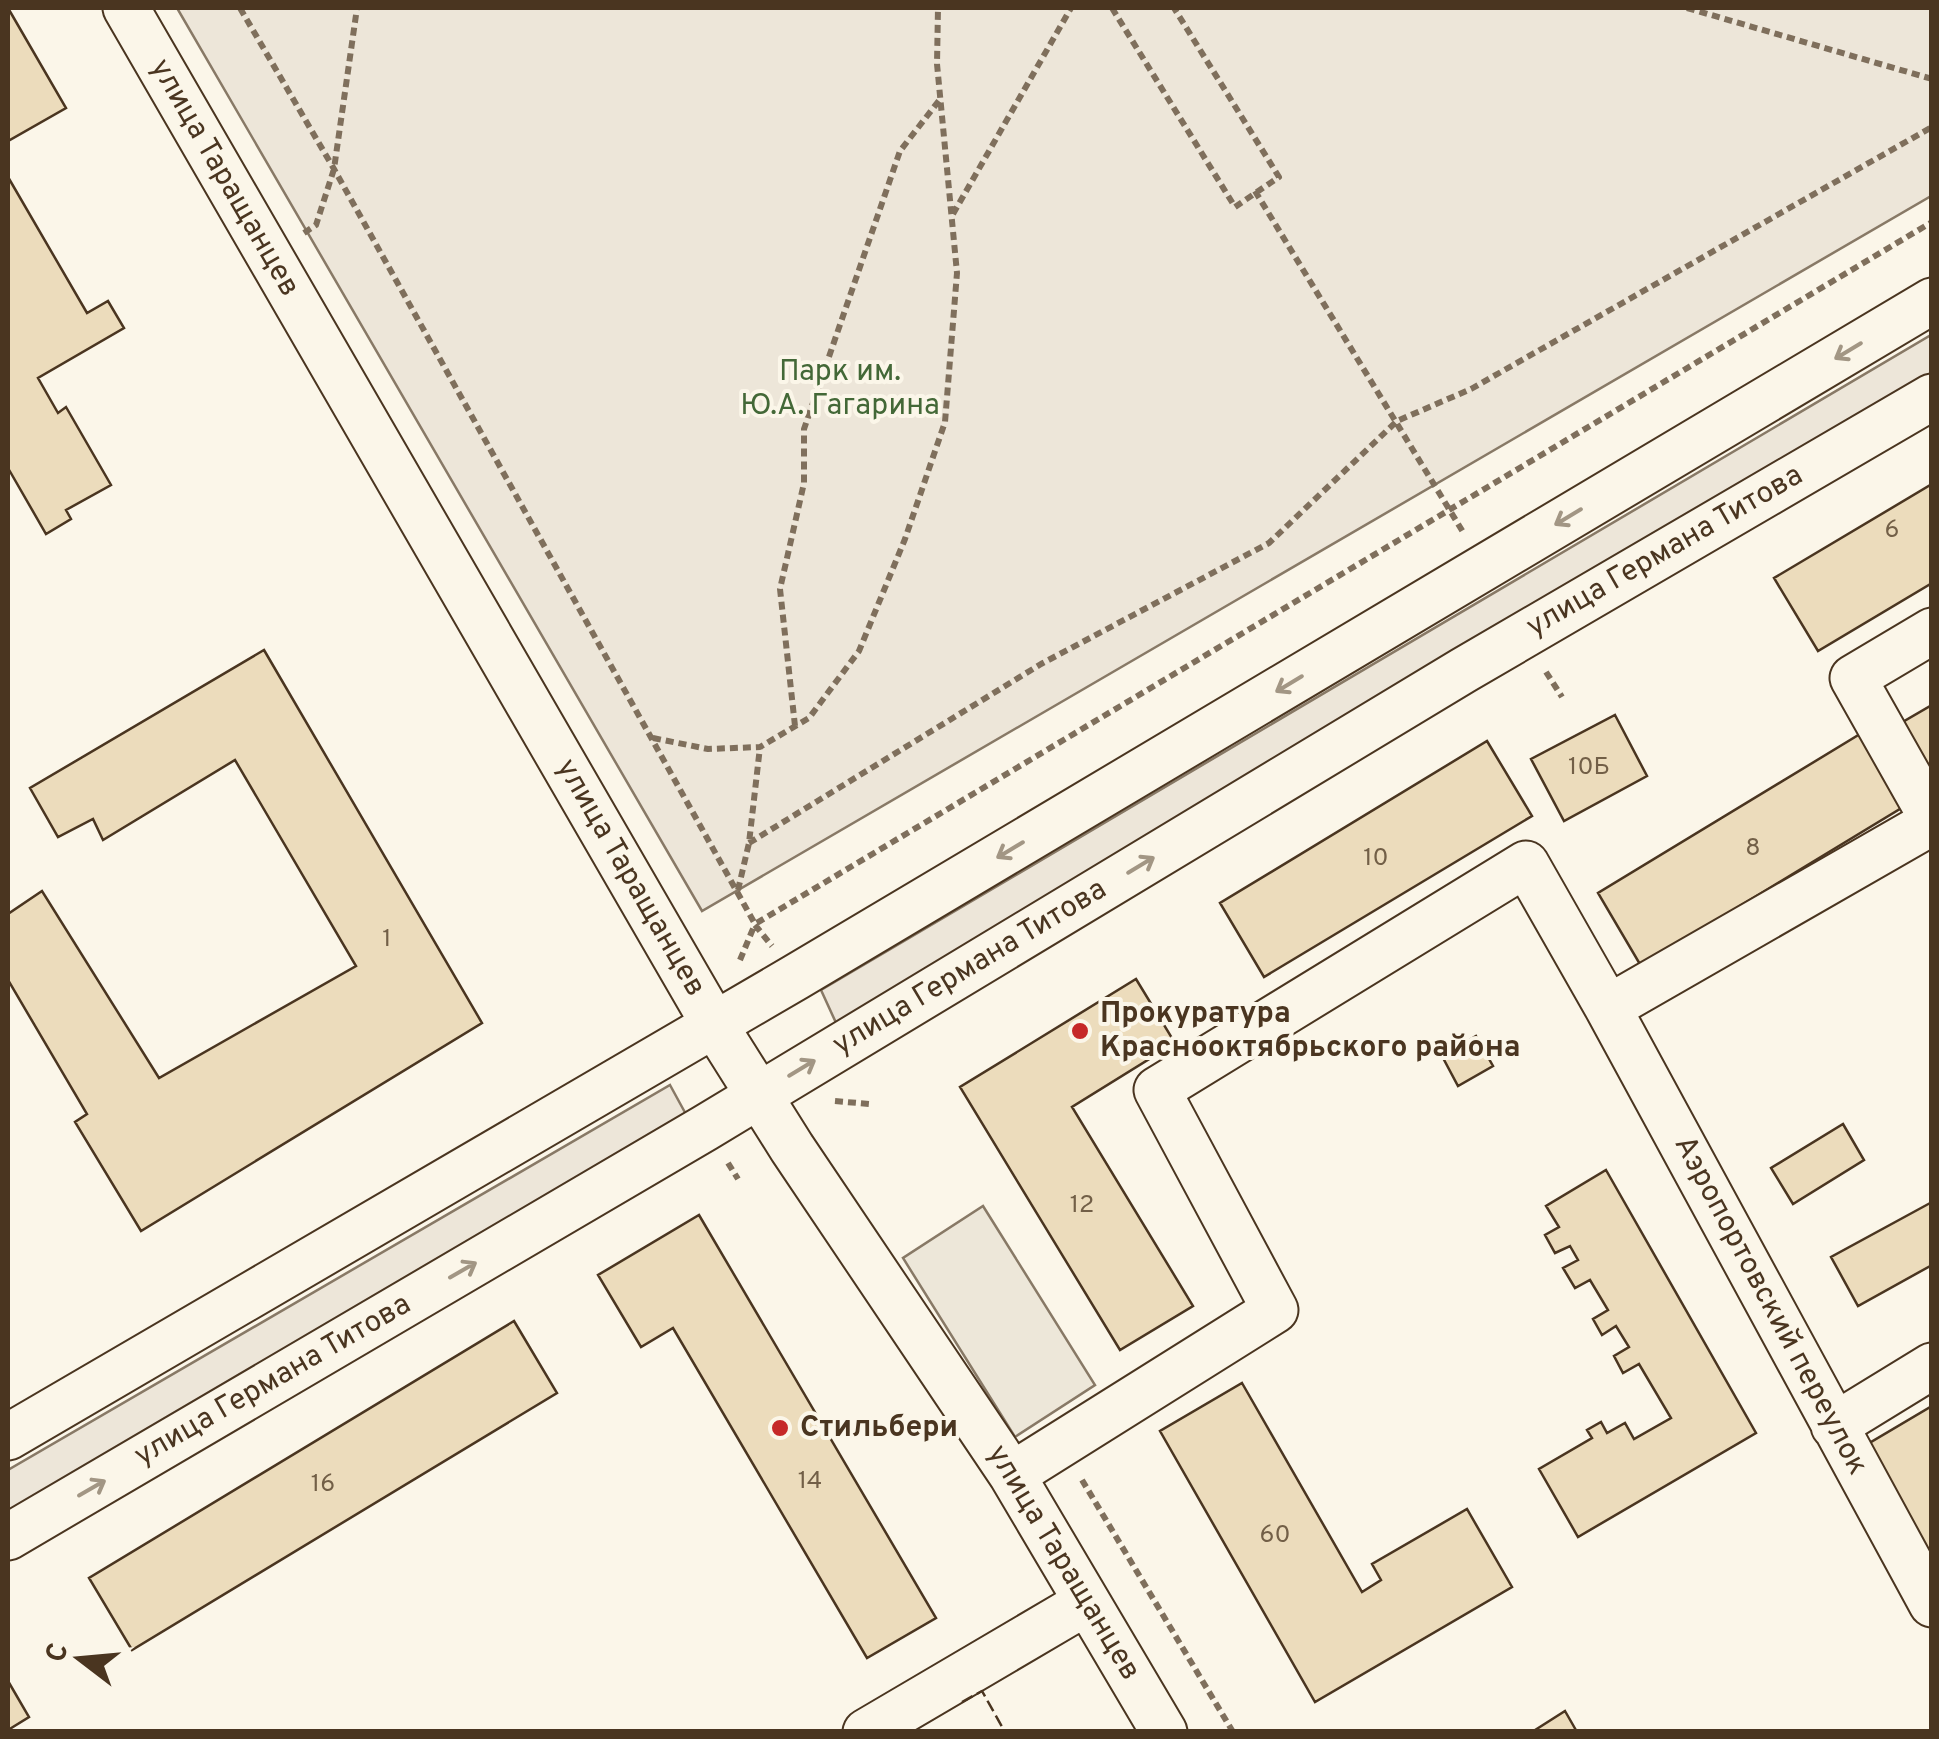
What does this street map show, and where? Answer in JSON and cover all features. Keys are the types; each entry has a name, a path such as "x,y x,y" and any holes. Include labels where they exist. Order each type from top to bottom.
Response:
{"street":[{"name":"улица Таращанцев","path":"126,8 714,1024 1012,1475 1164,1732"},
{"path":"8,1437 1932,302"},
{"name":"улица Германа Титова","path":"8,1537 758,1095 1464,670 1932,397"},
{"path":"1608,1008 1932,820 1853,678 1932,632"},
{"name":"Аэропортовский переулок","path":"1060,1444 1275,1310 1157,1090 1526,864 1932,1604"},
{"path":"1834,1426 1932,1366"},
{"path":"1012,1475 1060,1444"},
{"path":"866,1732 1087,1602"}],"path":[{"path":"240,8 334,169 754,924 1932,222"},
{"path":"269,254 316,225 334,169 357,8"},
{"path":"652,738 708,749 760,746 808,718 859,651 905,539 945,422 957,273 941,98 938,8"},
{"path":"952,215 1071,8"},
{"path":"1112,8 1235,207 1279,176 1174,8"},
{"path":"1687,8 1932,79"},
{"path":"795,726 780,589 804,483 804,429 900,151 941,98"},
{"path":"750,842 1041,664 1269,543 1397,420 1471,389 1932,127"},
{"path":"1256,192 1410,442"},
{"path":"738,891 750,842 760,746"},
{"path":"1060,1444 1233,1732"}],"green space":[{"name":"Парк им. Ю.А. Гагарина","path":"177,8 1931,8 1931,196 702,911"},
{"path":"1931,335 1931,378 837,1025 821,990"},
{"path":"670,1085 688,1118 8,1519 8,1470"}],"shaded area":[{"path":"983,1206 1095,1385 1015,1437 903,1258"}],"building":[{"path":"8,8 66,108 8,141"},
{"path":"8,177 87,313 108,301 124,328 38,378 58,413 66,407 111,485 66,510 71,519 46,534 8,468"},
{"path":"1932,484 1932,583 1818,651 1774,578"},
{"path":"264,650 482,1023 141,1231 75,1122 87,1114 8,980 8,914 42,891 159,1078 356,966 235,760 103,840 93,819 58,837 30,788"},
{"path":"1932,705 1932,775 1901,723"},
{"path":"1615,715 1647,776 1564,821 1531,759"},
{"path":"1865,731 1908,804 1641,966 1598,893"},
{"path":"1487,741 1532,816 1264,977 1220,903"},
{"path":"1136,979 1175,1043 1072,1107 1193,1306 1120,1350 960,1087"},
{"path":"1476,1036 1493,1066 1458,1086 1442,1056"},
{"path":"1843,1124 1864,1160 1793,1204 1771,1168"},
{"path":"1606,1170 1756,1433 1578,1537 1539,1469 1592,1438 1587,1430 1601,1422 1607,1433 1625,1423 1634,1439 1671,1418 1639,1364 1623,1373 1614,1356 1629,1347 1616,1326 1602,1335 1593,1319 1608,1310 1590,1280 1575,1288 1563,1268 1578,1260 1570,1246 1555,1253 1545,1235 1559,1227 1546,1206"},
{"path":"1932,1202 1932,1265 1858,1306 1831,1257"},
{"path":"699,1215 936,1618 867,1658 673,1328 641,1347 598,1275"},
{"path":"514,1321 557,1393 132,1650 89,1578"},
{"path":"1242,1383 1362,1592 1381,1580 1372,1564 1467,1509 1512,1587 1315,1702 1160,1431"},
{"path":"1932,1406 1932,1557 1856,1451"},
{"path":"8,1681 29,1717 8,1730"},
{"path":"1565,1711 1577,1732 1532,1732"}],"fence":[{"path":"962,1702 982,1691 1005,1732"}],"place":[{"name":"Прокуратура Краснооктябрьского района","path":"1080,1031"},
{"name":"Стильбери","path":"780,1428"}]}
